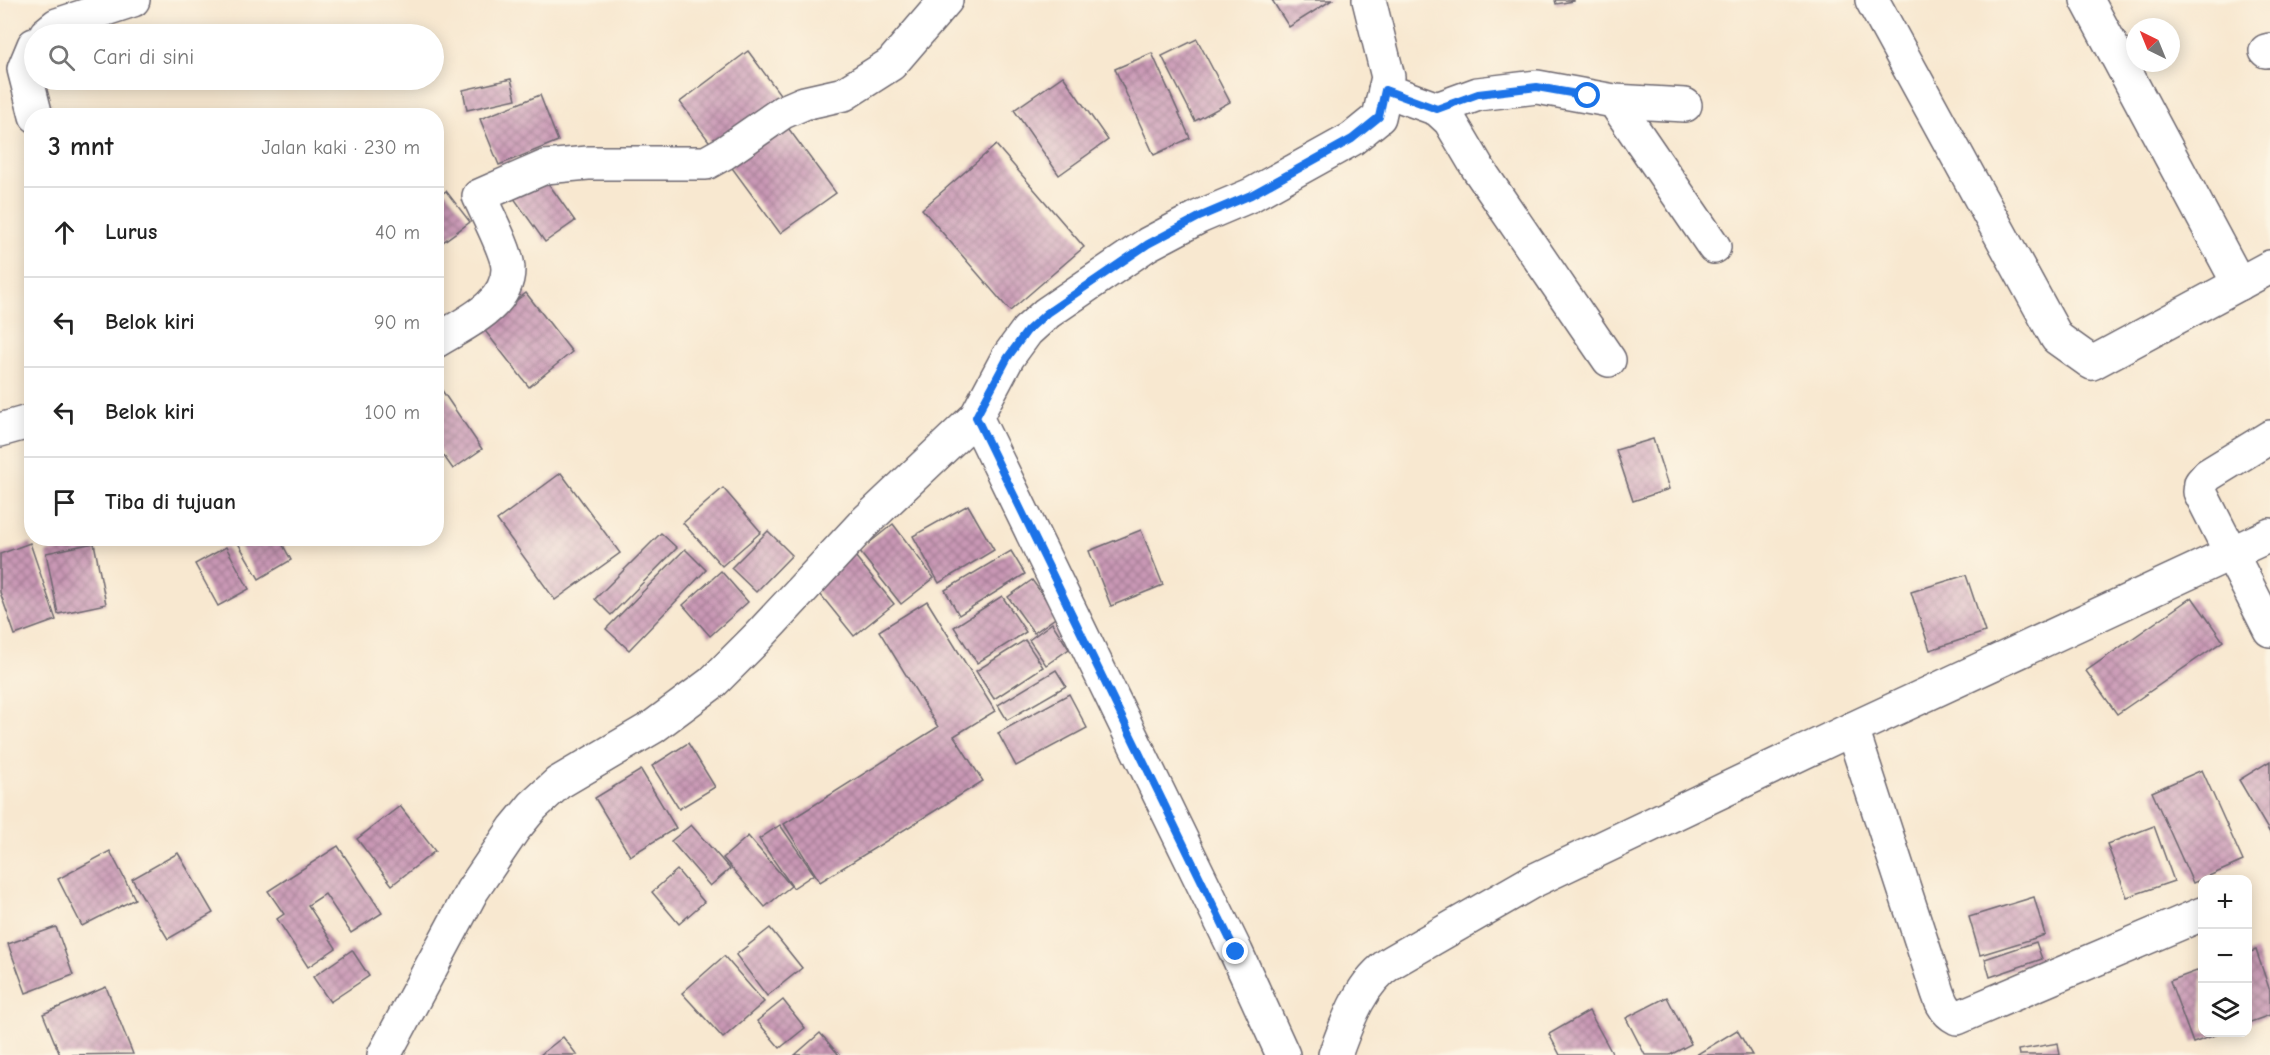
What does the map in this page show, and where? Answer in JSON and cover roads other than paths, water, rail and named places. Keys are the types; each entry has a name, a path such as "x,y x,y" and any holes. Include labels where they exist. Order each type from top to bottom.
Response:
{"street":[{"path":"57,24 133,0"},
{"path":"444,336 485,311 503,292 508,268 478,196 545,167 588,163 706,163 783,112 804,103 844,94 891,64 946,0"},
{"path":"384,1055 472,891 487,866 533,806 558,783 653,727 712,683 863,524 976,417 1008,357 1027,331 1047,313 1148,244 1199,217 1251,195 1352,139 1379,117 1388,76 1369,0"},
{"path":"1872,0 2057,338 2092,363 2270,267"},
{"path":"2087,0 2239,284"},
{"path":"1437,109 1478,94 1537,87 1614,101 1686,105"},
{"path":"29,90 34,108"},
{"path":"1385,90 1437,109 1450,121 1479,170 1609,360"},
{"path":"1614,101 1714,247"},
{"path":"976,417 1236,952 1283,1055"},
{"path":"0,430 24,423"},
{"path":"2270,437 2208,475 2201,483 2200,492 2270,630"},
{"path":"1335,1055 1364,989 1380,969 1533,881 1852,729 2270,536"},
{"path":"1852,729 1935,982 1944,1007 1953,1016 1958,1018 2198,916"}]}
